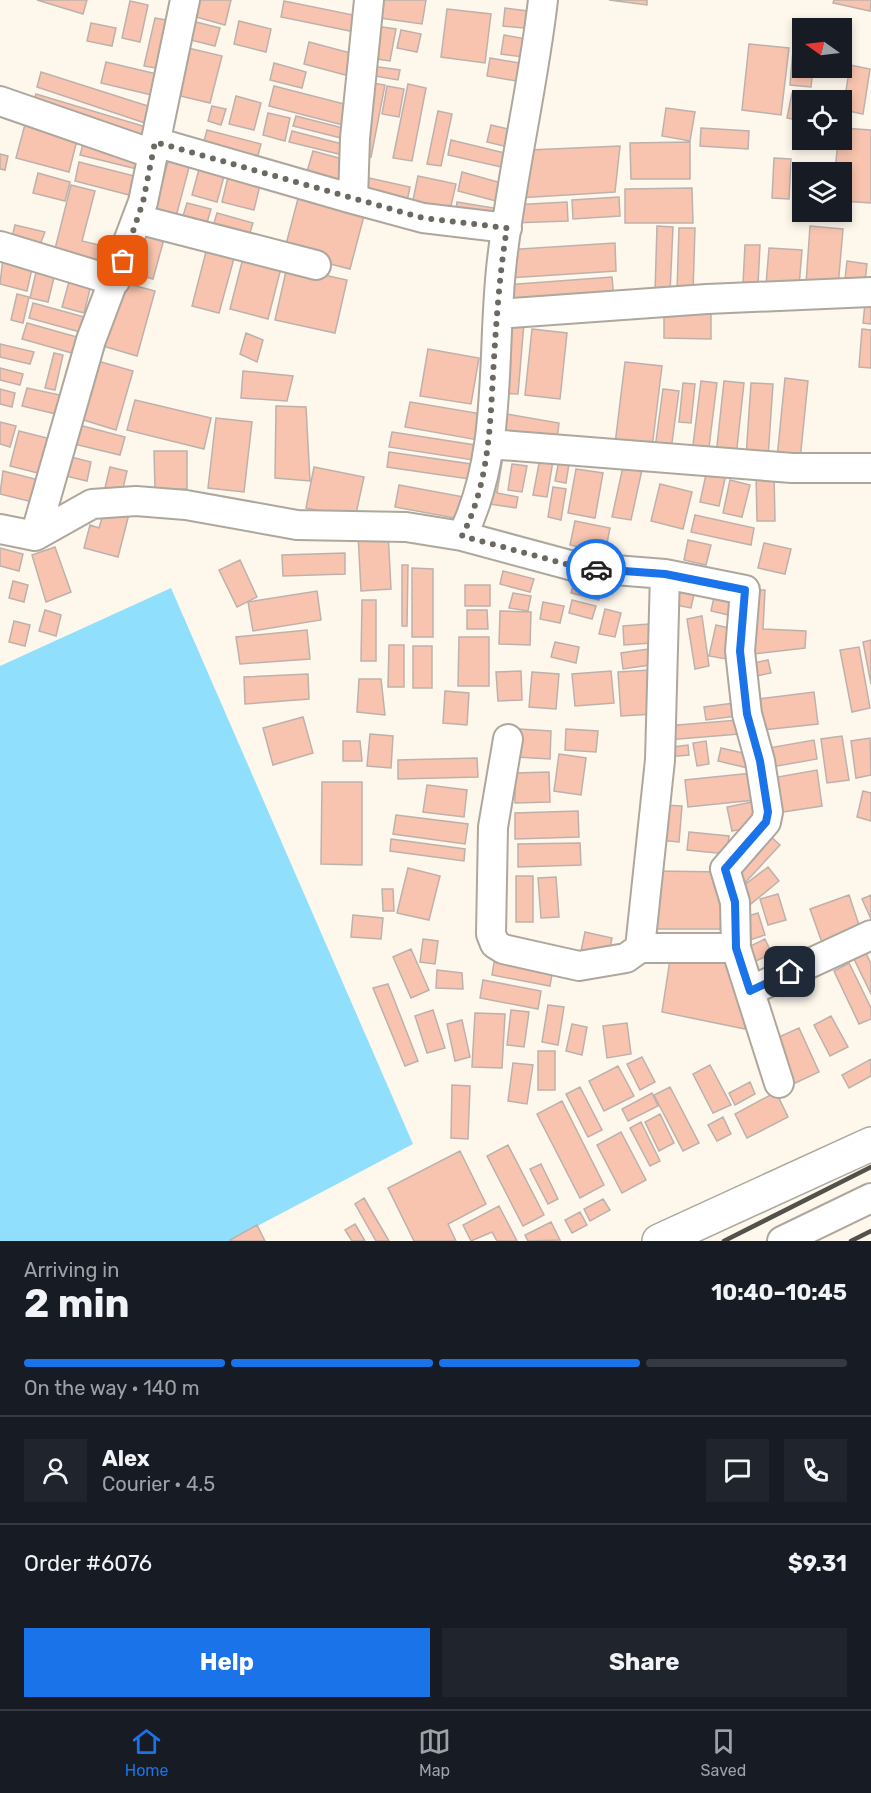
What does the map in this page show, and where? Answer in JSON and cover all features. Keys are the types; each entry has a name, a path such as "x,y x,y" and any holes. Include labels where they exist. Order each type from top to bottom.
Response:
{"street":[{"path":"35,536 91,340 137,219 185,0"},
{"path":"353,199 356,138 369,0"},
{"path":"462,536 476,509 489,444 498,314 507,228 537,58 543,0"},
{"path":"0,101 154,148 423,218 507,228"},
{"path":"137,219 316,266"},
{"path":"0,246 115,281"},
{"path":"498,314 707,299 871,292"},
{"path":"489,444 792,468 871,468"},
{"path":"0,529 35,536 92,504 136,501 186,505 297,525 405,527 462,536 577,567 665,574 742,589 746,593 741,662 747,714 760,761 768,812 766,822 725,869 735,902 736,948 780,1083"},
{"path":"640,948 660,760 665,574"},
{"path":"508,739 493,827 491,934 495,944 503,949 579,966 626,958 640,948 736,948"},
{"path":"750,991 871,935"},
{"path":"659,1241 871,1144"},
{"path":"782,1241 871,1198"}],"water":[{"path":"171,588 413,1144 229,1241 0,1241 0,666"}],"building":[{"path":"37,0 87,0 83,14"},
{"path":"193,0 231,0 225,25 189,15"},
{"path":"376,0 426,0 422,24 373,17"},
{"path":"609,0 647,0 647,5"},
{"path":"834,0 871,0 870,11 833,3"},
{"path":"130,1 148,5 140,42 122,38"},
{"path":"284,1 358,16 355,32 281,17"},
{"path":"505,8 536,12 534,29 503,26"},
{"path":"447,9 491,14 485,63 441,57"},
{"path":"155,18 172,21 161,69 144,66"},
{"path":"188,20 220,28 215,46 183,38"},
{"path":"239,21 271,29 266,52 234,44"},
{"path":"91,23 116,28 112,46 87,41"},
{"path":"375,26 396,29 390,61 370,58"},
{"path":"401,30 421,34 417,52 397,48"},
{"path":"504,35 533,40 531,58 501,54"},
{"path":"309,42 358,55 353,77 304,64"},
{"path":"749,44 789,48 781,115 742,110"},
{"path":"184,47 222,56 210,103 172,94"},
{"path":"490,58 531,65 528,83 487,76"},
{"path":"106,62 157,74 152,95 101,83"},
{"path":"792,62 792,78 812,78 811,87 790,85"},
{"path":"274,63 306,72 302,88 270,80"},
{"path":"852,65 870,69 863,114 852,112 852,90 846,90 848,78 852,78"},
{"path":"371,66 400,70 398,80 369,75"},
{"path":"41,72 151,107 145,123 37,87"},
{"path":"372,83 385,85 371,157 358,154"},
{"path":"408,84 426,88 412,161 393,158"},
{"path":"274,86 352,106 347,126 269,106"},
{"path":"387,86 404,89 399,117 382,114"},
{"path":"792,93 792,119 787,118"},
{"path":"36,94 146,127 142,143 31,109"},
{"path":"236,96 261,103 254,130 229,124"},
{"path":"212,106 226,109 221,125 208,121"},
{"path":"666,108 695,112 690,141 662,136"},
{"path":"438,111 452,114 441,166 427,164"},
{"path":"268,113 290,118 285,141 263,135"},
{"path":"296,116 343,128 341,138 293,126"},
{"path":"27,117 79,132 69,172 16,158"},
{"path":"491,125 516,131 512,148 487,142"},
{"path":"701,128 749,131 748,149 700,146"},
{"path":"852,129 871,130 871,203 852,202 852,162 836,162 837,150 852,150"},
{"path":"207,130 261,144 257,159 203,145"},
{"path":"292,131 350,146 347,156 289,142"},
{"path":"85,137 149,152 145,171 80,155"},
{"path":"451,140 509,154 506,168 448,155"},
{"path":"690,142 690,179 631,179 630,143"},
{"path":"620,146 615,192 518,198 529,150"},
{"path":"313,151 350,161 344,185 306,175"},
{"path":"0,154 8,156 5,170 0,169"},
{"path":"170,154 191,160 174,224 153,218"},
{"path":"774,158 791,159 789,199 772,198"},
{"path":"79,162 142,178 137,197 75,181"},
{"path":"201,162 226,169 217,202 192,195"},
{"path":"462,172 505,184 500,202 458,191"},
{"path":"38,173 70,182 65,201 33,193"},
{"path":"229,173 261,181 254,210 222,202"},
{"path":"360,176 410,187 406,206 356,195"},
{"path":"418,176 456,184 449,214 412,205"},
{"path":"71,185 95,191 82,241 120,250 114,273 53,257"},
{"path":"692,188 693,223 625,223 625,189"},
{"path":"299,195 365,212 350,269 284,252"},
{"path":"619,197 620,216 573,219 572,200"},
{"path":"457,202 500,209 498,224 455,217"},
{"path":"567,202 568,221 512,223 511,205"},
{"path":"187,203 211,209 204,233 180,226"},
{"path":"217,213 253,223 247,242 211,233"},
{"path":"15,225 45,232 37,252 10,245"},
{"path":"657,226 673,227 670,293 655,292"},
{"path":"810,226 843,229 838,287 806,284"},
{"path":"679,228 695,228 693,292 677,292"},
{"path":"143,233 164,239 153,279 132,273"},
{"path":"615,243 616,271 507,278 505,250"},
{"path":"208,244 236,251 219,313 192,306"},
{"path":"745,245 760,245 758,284 743,284"},
{"path":"769,248 802,250 799,287 766,285"},
{"path":"244,254 282,264 268,319 230,309"},
{"path":"3,258 33,264 27,291 0,284"},
{"path":"847,261 867,264 865,281 845,279"},
{"path":"38,264 56,269 48,302 30,298"},
{"path":"287,267 347,280 335,333 275,320"},
{"path":"72,271 93,277 84,313 62,307"},
{"path":"612,277 614,300 507,308 505,285"},
{"path":"121,282 155,291 137,356 103,346"},
{"path":"17,294 29,297 23,323 11,320"},
{"path":"866,294 871,295 871,324 863,323"},
{"path":"33,303 88,318 84,333 29,318"},
{"path":"664,303 711,304 711,339 664,338"},
{"path":"507,322 524,323 518,394 501,393"},
{"path":"27,323 84,339 79,355 22,339"},
{"path":"532,329 567,333 560,399 525,395"},
{"path":"862,329 871,330 871,368 859,367"},
{"path":"246,333 263,340 257,362 240,354"},
{"path":"0,344 34,352 30,364 0,357"},
{"path":"428,349 479,358 471,404 420,396"},
{"path":"54,353 63,355 55,390 45,388"},
{"path":"94,360 133,371 116,430 77,418"},
{"path":"625,362 662,366 652,448 615,444"},
{"path":"0,368 23,374 20,385 0,380"},
{"path":"243,371 293,376 287,401 241,398"},
{"path":"785,378 808,381 800,460 777,458"},
{"path":"701,381 717,383 708,455 692,453"},
{"path":"724,381 744,383 736,457 716,455"},
{"path":"683,383 695,384 691,423 679,422"},
{"path":"751,383 773,384 768,458 746,457"},
{"path":"27,388 60,395 56,414 22,406"},
{"path":"0,389 15,393 12,407 0,404"},
{"path":"663,389 679,391 671,450 655,448"},
{"path":"135,400 211,418 204,449 127,430"},
{"path":"410,402 482,414 478,440 405,427"},
{"path":"276,406 306,407 310,481 275,478"},
{"path":"501,413 559,423 557,439 498,429"},
{"path":"216,418 252,422 244,492 208,488"},
{"path":"0,422 16,426 10,447 0,444"},
{"path":"79,425 125,437 120,455 74,444"},
{"path":"19,431 55,440 46,475 10,466"},
{"path":"392,432 475,445 473,460 389,447"},
{"path":"154,451 187,451 187,489 155,489"},
{"path":"389,452 471,464 469,479 387,467"},
{"path":"541,453 554,455 547,497 533,495"},
{"path":"491,454 503,456 497,493 518,497 516,508 483,503"},
{"path":"560,455 570,457 566,483 555,481"},
{"path":"71,457 91,462 87,481 66,476"},
{"path":"624,462 643,465 631,520 612,517"},
{"path":"512,464 527,466 522,492 508,490"},
{"path":"110,467 127,471 121,497 104,492"},
{"path":"314,467 364,477 355,518 306,508"},
{"path":"576,469 603,473 595,518 568,513"},
{"path":"707,470 726,474 719,506 700,502"},
{"path":"3,471 39,480 33,502 0,494"},
{"path":"756,473 774,473 775,521 757,521"},
{"path":"730,480 750,485 742,517 723,513"},
{"path":"660,484 692,492 683,529 651,521"},
{"path":"399,485 464,497 460,519 395,507"},
{"path":"553,487 566,489 561,520 548,517"},
{"path":"105,508 129,514 118,557 84,548 90,525 99,528"},
{"path":"695,515 754,528 751,545 691,532"},
{"path":"575,521 610,528 605,553 570,545"},
{"path":"388,532 391,589 361,591 358,534"},
{"path":"688,540 711,545 706,565 684,560"},
{"path":"764,543 791,549 785,574 758,568"},
{"path":"55,547 71,592 46,602 32,555"},
{"path":"0,548 23,554 19,571 0,566"},
{"path":"345,553 345,574 283,576 282,555"},
{"path":"240,560 257,597 237,607 219,570"},
{"path":"402,565 408,565 407,626 402,626"},
{"path":"412,568 433,569 433,637 412,637"},
{"path":"503,571 534,579 530,592 500,584"},
{"path":"576,574 604,580 599,600 571,593"},
{"path":"13,581 28,585 24,602 9,598"},
{"path":"465,585 490,585 490,606 465,606"},
{"path":"678,586 695,590 691,608 675,605"},
{"path":"749,590 765,590 763,629 806,631 805,648 746,655"},
{"path":"317,591 321,620 253,631 248,602"},
{"path":"513,593 531,596 528,611 509,608"},
{"path":"714,597 740,601 737,617 711,611"},
{"path":"362,600 376,600 376,661 361,661"},
{"path":"572,600 596,606 592,619 569,613"},
{"path":"543,602 564,606 560,623 540,619"},
{"path":"605,609 621,613 615,637 599,634"},
{"path":"45,610 61,615 56,636 39,631"},
{"path":"467,610 487,610 488,629 467,629"},
{"path":"500,611 531,612 530,645 499,644"},
{"path":"702,616 709,666 695,669 687,619"},
{"path":"14,621 30,625 25,646 9,642"},
{"path":"649,624 651,643 624,645 623,626"},
{"path":"716,625 738,630 732,660 709,656"},
{"path":"307,630 310,659 240,664 236,637"},
{"path":"459,637 489,637 489,686 458,686"},
{"path":"871,640 871,684 863,642"},
{"path":"555,642 579,647 576,663 551,657"},
{"path":"389,645 404,645 404,687 388,687"},
{"path":"413,646 432,646 432,688 413,688"},
{"path":"859,647 870,708 852,712 840,650"},
{"path":"655,648 657,664 623,669 621,653"},
{"path":"768,660 771,673 751,677 749,664"},
{"path":"650,670 654,714 621,716 618,672"},
{"path":"521,671 522,700 498,701 496,672"},
{"path":"611,671 614,703 575,706 572,674"},
{"path":"532,672 559,674 556,709 529,707"},
{"path":"308,674 309,699 245,704 244,677"},
{"path":"359,679 381,679 385,715 357,712"},
{"path":"445,691 469,693 467,725 443,723"},
{"path":"814,692 818,724 762,730 758,699"},
{"path":"734,703 736,716 706,720 704,707"},
{"path":"303,717 313,753 273,765 263,728"},
{"path":"738,720 739,734 667,740 666,726"},
{"path":"519,729 551,731 550,759 517,757"},
{"path":"566,729 598,731 596,752 565,750"},
{"path":"370,734 393,736 391,768 367,766"},
{"path":"842,736 849,780 827,783 821,739"},
{"path":"870,738 871,775 856,778 851,741"},
{"path":"814,740 817,759 766,768 763,749"},
{"path":"343,741 360,741 362,761 343,761"},
{"path":"706,741 709,764 697,766 693,743"},
{"path":"688,745 689,755 666,757 665,748"},
{"path":"721,748 752,755 748,768 718,761"},
{"path":"559,754 586,758 581,795 554,791"},
{"path":"477,758 478,777 398,779 398,760"},
{"path":"817,770 822,806 777,813 772,778"},
{"path":"549,772 550,802 515,803 515,773"},
{"path":"752,773 755,800 688,807 685,780"},
{"path":"322,782 362,782 362,865 321,864"},
{"path":"427,785 467,790 464,817 423,812"},
{"path":"863,791 871,793 871,821 857,817"},
{"path":"752,802 757,826 732,831 727,807"},
{"path":"662,805 682,806 679,842 659,840"},
{"path":"578,811 579,837 515,839 515,813"},
{"path":"396,815 468,824 465,844 393,834"},
{"path":"689,832 729,836 727,854 687,850"},
{"path":"768,834 780,845 743,885 731,874"},
{"path":"391,839 465,849 464,861 390,851"},
{"path":"580,843 581,865 518,867 518,844"},
{"path":"768,867 779,881 746,908 734,893"},
{"path":"408,868 440,876 429,920 397,913"},
{"path":"654,871 724,872 723,929 653,929"},
{"path":"516,876 533,876 533,922 516,922"},
{"path":"556,877 559,917 541,918 538,878"},
{"path":"382,889 393,889 394,911 383,911"},
{"path":"778,894 786,920 768,925 760,899"},
{"path":"849,895 862,934 824,948 810,909"},
{"path":"871,895 871,919 862,899"},
{"path":"758,913 765,935 747,941 739,919"},
{"path":"353,915 383,918 381,939 351,937"},
{"path":"585,932 612,938 607,962 580,956"},
{"path":"423,939 438,941 435,964 420,962"},
{"path":"765,939 772,954 751,963 744,949"},
{"path":"411,949 429,990 411,998 393,957"},
{"path":"671,953 736,963 745,1029 662,1012"},
{"path":"866,953 871,964 871,994 854,959"},
{"path":"495,957 553,968 550,986 492,975"},
{"path":"849,963 871,1008 871,1019 859,1024 834,971"},
{"path":"437,970 462,973 463,989 436,988"},
{"path":"483,980 541,991 538,1009 480,998"},
{"path":"388,984 418,1061 405,1066 373,988"},
{"path":"548,1005 564,1007 558,1045 542,1042"},
{"path":"433,1010 445,1048 427,1053 415,1016"},
{"path":"511,1010 529,1012 524,1047 507,1045"},
{"path":"475,1013 505,1014 502,1068 472,1067"},
{"path":"831,1016 848,1047 830,1056 814,1025"},
{"path":"462,1020 470,1057 455,1061 447,1024"},
{"path":"627,1023 631,1054 607,1058 603,1026"},
{"path":"572,1024 587,1027 582,1055 566,1051"},
{"path":"799,1028 819,1072 791,1085 770,1041"},
{"path":"538,1051 555,1051 555,1090 538,1090"},
{"path":"642,1057 655,1082 640,1090 627,1064"},
{"path":"871,1059 871,1076 849,1088 842,1075"},
{"path":"513,1063 533,1065 527,1104 508,1101"},
{"path":"710,1065 731,1105 713,1113 693,1074"},
{"path":"618,1066 634,1096 604,1111 589,1081"},
{"path":"750,1082 755,1094 735,1105 729,1093"},
{"path":"452,1085 470,1086 468,1139 451,1138"},
{"path":"580,1087 602,1130 588,1137 566,1094"},
{"path":"670,1087 699,1143 683,1151 654,1095"},
{"path":"776,1092 788,1117 747,1138 735,1114"},
{"path":"652,1093 658,1106 628,1121 622,1109"},
{"path":"562,1101 604,1185 580,1198 537,1114"},
{"path":"660,1114 674,1143 659,1151 645,1122"},
{"path":"723,1117 731,1134 717,1141 708,1125"},
{"path":"641,1122 660,1161 650,1166 630,1128"},
{"path":"621,1132 646,1180 622,1193 597,1145"},
{"path":"508,1145 544,1215 523,1226 487,1156"},
{"path":"460,1151 486,1204 448,1224 456,1241 414,1241 388,1188"},
{"path":"541,1164 558,1199 548,1204 530,1169"},
{"path":"364,1198 389,1241 376,1241 355,1204"},
{"path":"603,1199 610,1210 590,1221 584,1209"},
{"path":"499,1206 517,1241 497,1241 492,1232 471,1241 463,1225"},
{"path":"580,1212 587,1225 572,1233 565,1220"},
{"path":"551,1222 560,1240 528,1241 525,1235"},
{"path":"355,1224 365,1241 352,1241 345,1230"},
{"path":"257,1225 265,1241 230,1241 230,1240"}],"railway":[{"path":"724,1241 871,1167"},
{"path":"851,1241 871,1231"}],"way so far":[{"path":"123,261 143,202 155,142 423,218 507,228 502,260 489,444 476,509 462,536 540,558 596,569"}],"route":[{"path":"596,569 665,574 745,590 740,651 747,714 760,761 768,812 766,822 725,869 735,902 736,948 750,991 790,972"}]}
